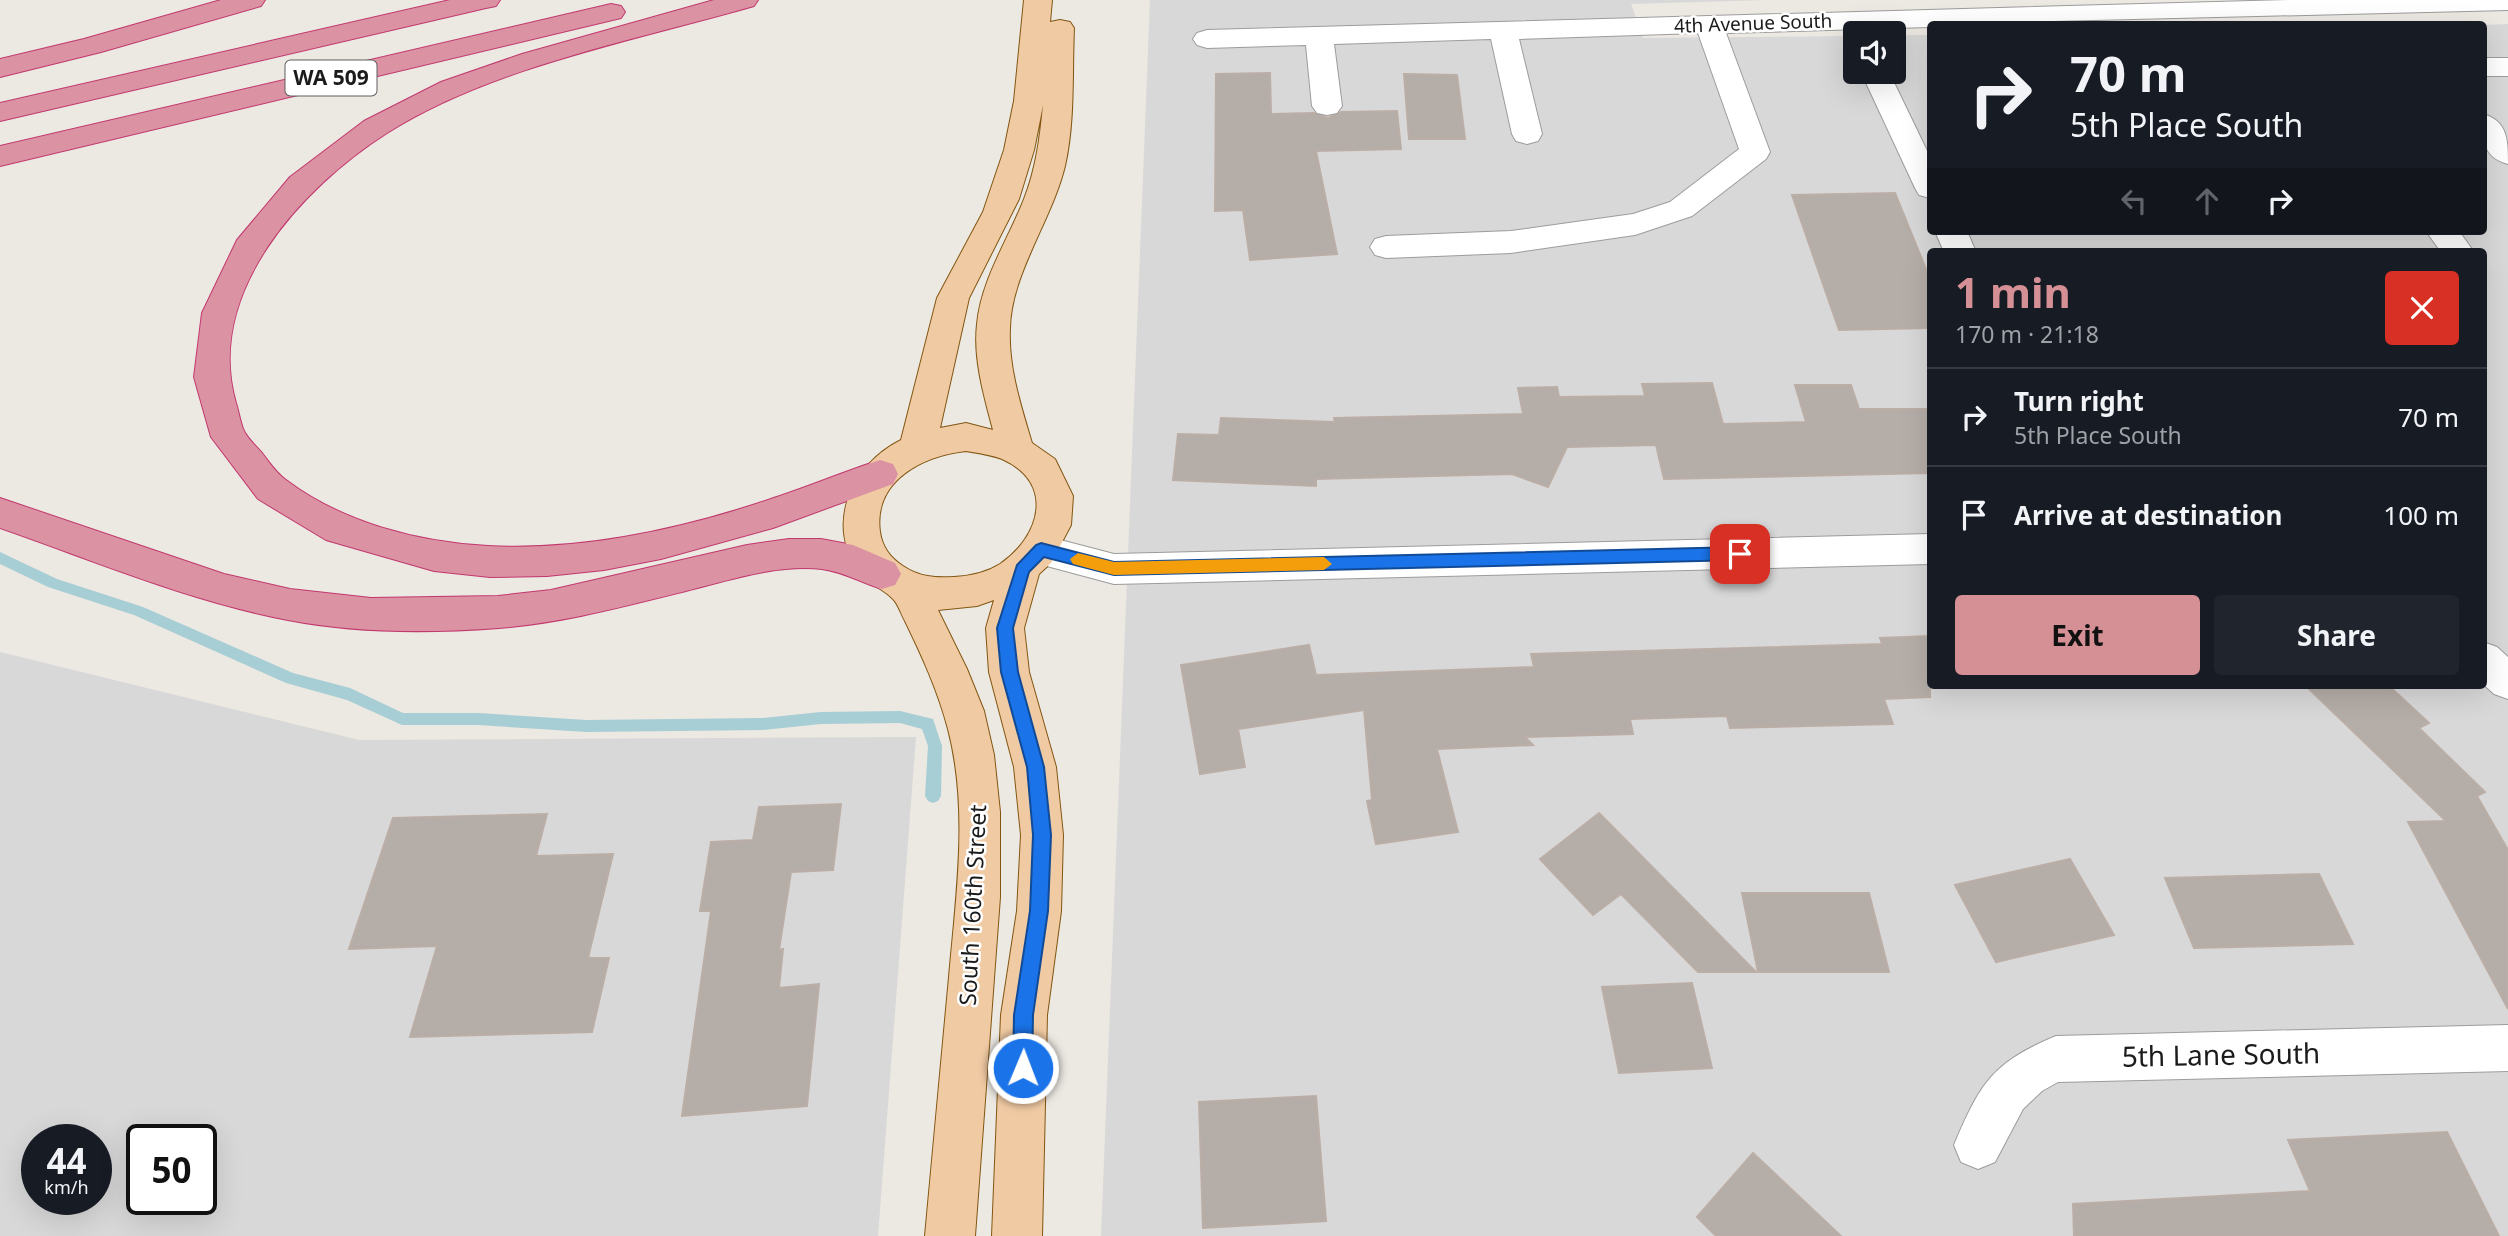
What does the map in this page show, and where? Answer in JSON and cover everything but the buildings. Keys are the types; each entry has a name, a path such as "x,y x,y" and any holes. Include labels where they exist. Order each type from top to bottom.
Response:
{"highway":[{"path":"0,68 91,46 251,0"},
{"name":"WA 509","path":"0,112 486,0"},
{"name":"WA 509","path":"0,156 663,0"},
{"path":"744,0 512,66 455,86 374,128 325,165 275,211 248,247 229,281 215,318 210,352 211,385 222,427 243,460 264,484 295,508 380,545 436,557 496,561 555,559 652,546 784,512 880,474"},
{"path":"0,513 224,590 290,605 371,614 498,612 551,606 747,560 789,554 853,560 895,581"}],"main road":[{"path":"916,448 926,423 935,387 943,329 954,295 1003,202 1019,158 1050,2"},
{"path":"1015,447 995,361 993,324 1006,279 1046,181 1056,139 1050,2"},
{"path":"1017,1236 1024,1015 1039,911 1042,835 1035,767 1009,672 1005,628 1032,559 1054,526 1056,502 1050,480 1036,461 1015,447 992,439 966,437 940,440 916,448 896,460 880,474 864,499 858,526 865,552 895,581 936,594 967,593 996,584 1032,559"},
{"name":"South 160th Street","path":"895,581 943,658 962,706 974,753 981,822 950,1236"}],"street":[{"name":"4th Avenue South","path":"1207,39 1709,24 2175,5 2281,16 2455,2 2508,2"},
{"path":"1385,247 1511,242 1635,224 1681,209 1755,152 1709,24"},
{"path":"1503,30 1527,134"},
{"path":"1319,36 1327,106"},
{"path":"2487,67 2508,67"},
{"path":"1881,84 1927,182"},
{"path":"2487,128 2508,154"},
{"path":"1032,559 1114,569 1927,549"},
{"path":"2487,663 2508,682"},
{"name":"5th Lane South","path":"1978,1145 2003,1094 2027,1071 2056,1059 2508,1048"}],"shaded area":[{"path":"1150,0 1767,0 1631,4 1643,38 1843,36 1843,84 1906,84 1906,35 1927,35 1927,235 2487,235 2487,25 2508,24 2508,1236 1101,1236"},
{"path":"0,652 359,740 916,737 878,1236 0,1236"}],"waterway":[{"path":"0,558 53,583 138,611 291,679 350,694 402,719 478,719 586,726 763,724 821,718 900,717 928,724 935,746 933,796"}],"slow traffic":[{"path":"1078,559 1114,569 1324,564"}],"route":[{"path":"1023,1068 1024,1015 1039,911 1042,835 1035,767 1009,672 1005,628 1022,569 1041,550 1114,569 1740,554"}]}
